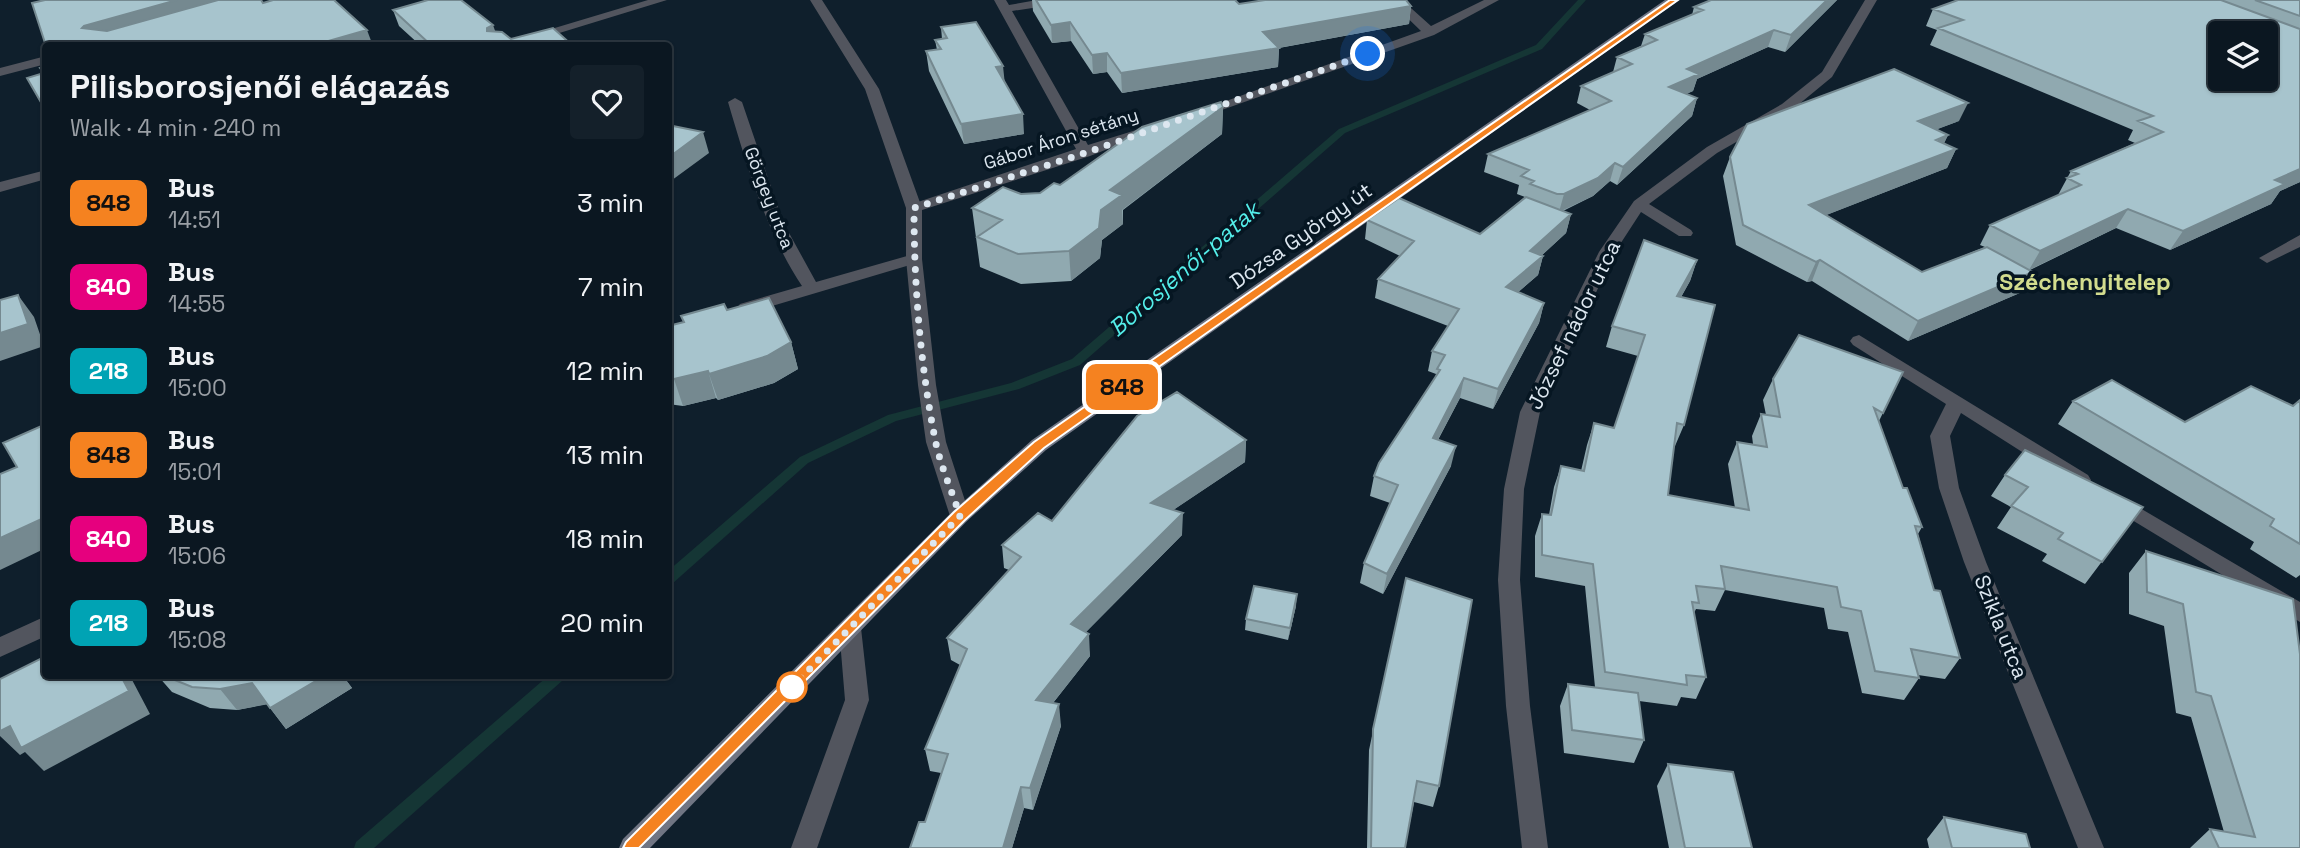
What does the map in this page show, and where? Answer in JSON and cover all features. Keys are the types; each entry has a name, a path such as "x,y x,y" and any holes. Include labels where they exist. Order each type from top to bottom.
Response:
{"main road":[{"name":"Dózsa György út","path":"632,848 960,516 1039,445 1674,0"}],"street":[{"path":"515,42 661,0"},
{"path":"816,0 872,89 914,208 914,259 927,385 936,442 960,516"},
{"path":"1059,0 1002,4 1085,153"},
{"path":"1395,0 1430,32"},
{"name":"Gábor Áron sétány","path":"914,208 1085,153 1430,32 1493,0"},
{"name":"József nádor utca","path":"1535,848 1518,706 1508,580 1514,489 1530,412 1607,252 1639,204 1712,150 1787,107 1827,74 1871,0"},
{"path":"0,72 42,61"},
{"name":"Görgey utca","path":"735,102 768,206 794,263 813,288"},
{"path":"0,187 42,175"},
{"path":"1639,204 1685,233"},
{"path":"2267,258 2300,240"},
{"path":"728,313 914,259"},
{"path":"1859,341 2300,614"},
{"name":"Szikla utca","path":"1956,403 1940,436 1949,488 1975,562 2091,848"},
{"path":"0,648 42,627"},
{"path":"804,848 857,700 850,628"}],"building":[{"path":"45,0 177,0 82,28 107,31 218,0 261,0 263,3 273,0 334,0 367,30 325,42 45,42 32,3"},
{"path":"428,0 461,0 493,25 487,28 487,31 502,32 511,39 553,28 569,42 428,42 393,10"},
{"path":"1036,0 1235,0 1239,4 1265,0 1406,0 1411,6 1263,32 1279,48 1121,73 1107,53 1092,55 1070,22 1051,25"},
{"path":"1711,0 1827,0 1791,35 1774,30 1687,69 1699,74 1669,87 1697,98 1623,167 1615,163 1598,178 1564,194 1530,184 1534,181 1521,176 1529,170 1488,154 1611,101 1581,86 1632,64 1617,57 1657,40 1645,34 1703,10 1694,7"},
{"path":"1958,0 2221,0 2300,29 2300,169 2275,180 2285,184 2183,231 2128,209 2040,251 1990,225 2081,185 2067,178 2078,174 2071,171 2163,132 2138,121 2153,116 1938,28 1963,20 1933,9"},
{"path":"2255,0 2300,0 2300,16"},
{"path":"976,22 1003,66 996,67 1023,114 961,124 926,51 941,49 935,40 947,38 941,27"},
{"path":"1894,69 1968,103 1918,121 1948,135 1936,140 1956,149 1809,205 1922,272 1987,247 2033,272 1918,321 1820,260 1816,262 1743,225 1730,157 1747,124"},
{"path":"42,74 42,104 27,78"},
{"path":"1221,102 1223,107 1110,190 1122,195 1101,210 1099,228 1069,251 1018,254 977,237 1002,220 972,208 1003,187 1021,194 1040,193 1054,183 1060,185 1142,127"},
{"path":"672,126 703,132 672,155"},
{"path":"1526,197 1571,214 1530,251 1543,256 1506,287 1544,303 1498,389 1464,378 1433,438 1456,446 1387,574 1364,563 1398,485 1374,476 1379,463 1440,370 1437,369 1445,355 1432,351 1459,309 1378,279 1414,241 1367,220 1399,198 1480,234"},
{"path":"1644,240 1697,260 1677,296 1715,305 1684,425 1677,423 1668,495 1749,510 1737,442 1767,447 1761,414 1780,417 1773,379 1799,335 1903,372 1883,413 1874,408 1903,488 1907,488 1922,527 1915,526 1934,590 1940,591 1960,658 1911,649 1919,678 1875,671 1861,611 1841,607 1837,587 1721,566 1725,589 1696,586 1699,603 1692,602 1706,677 1686,675 1687,685 1605,672 1593,564 1542,555 1542,514 1551,515 1561,466 1584,471 1594,423 1614,428 1645,335 1612,326"},
{"path":"18,295 28,324 0,333 0,300"},
{"path":"769,298 791,342 767,356 709,374 708,371 672,379 672,325 684,322 681,316 724,304 727,310"},
{"path":"2112,380 2185,422 2251,386 2293,406 2300,400 2300,544 2270,526 2274,519 2073,401"},
{"path":"1177,392 1246,440 1151,503 1183,513 1071,624 1089,634 1036,700 1059,704 1030,788 1021,787 1003,848 910,848 919,822 925,822 948,754 925,749 967,649 947,638 1021,557 1002,545 1038,513 1052,521 1137,416"},
{"path":"42,426 42,519 0,538 0,474 17,467 3,443"},
{"path":"2025,450 2143,507 2102,562 2058,539 2063,533 2011,506 2028,487 2005,475"},
{"path":"2146,551 2293,599 2300,654 2300,848 2219,848 2210,829 2255,837 2211,696 2196,692 2183,604 2147,592"},
{"path":"1406,578 1472,600 1439,786 1417,781 1405,848 1371,848 1373,729"},
{"path":"1254,586 1297,594 1290,628 1246,619"},
{"path":"42,658 42,679 123,679 129,691 21,748 10,726 0,731 0,679"},
{"path":"172,679 319,679 270,708 252,683 220,689 192,687"},
{"path":"1568,684 1638,693 1644,740 1572,730"},
{"path":"1668,764 1733,772 1752,848 1685,848"},
{"path":"1944,817 2026,834 2030,848 1952,848"}],"waterway":[{"name":"Borosjenői-patak","path":"672,576 804,460 892,418 1015,386 1076,362 1342,131 1539,47 1582,0"},
{"name":"Borosjenői-patak","path":"362,848 555,679"}],"bus line":[{"name":"848","path":"632,848 960,516 1039,445 1673,0"}],"district":[{"name":"Széchenyitelep","path":"2085,282"}],"route":[{"path":"792,687 960,516 936,442 927,385 914,259 914,208 1085,153 1368,54"}]}
